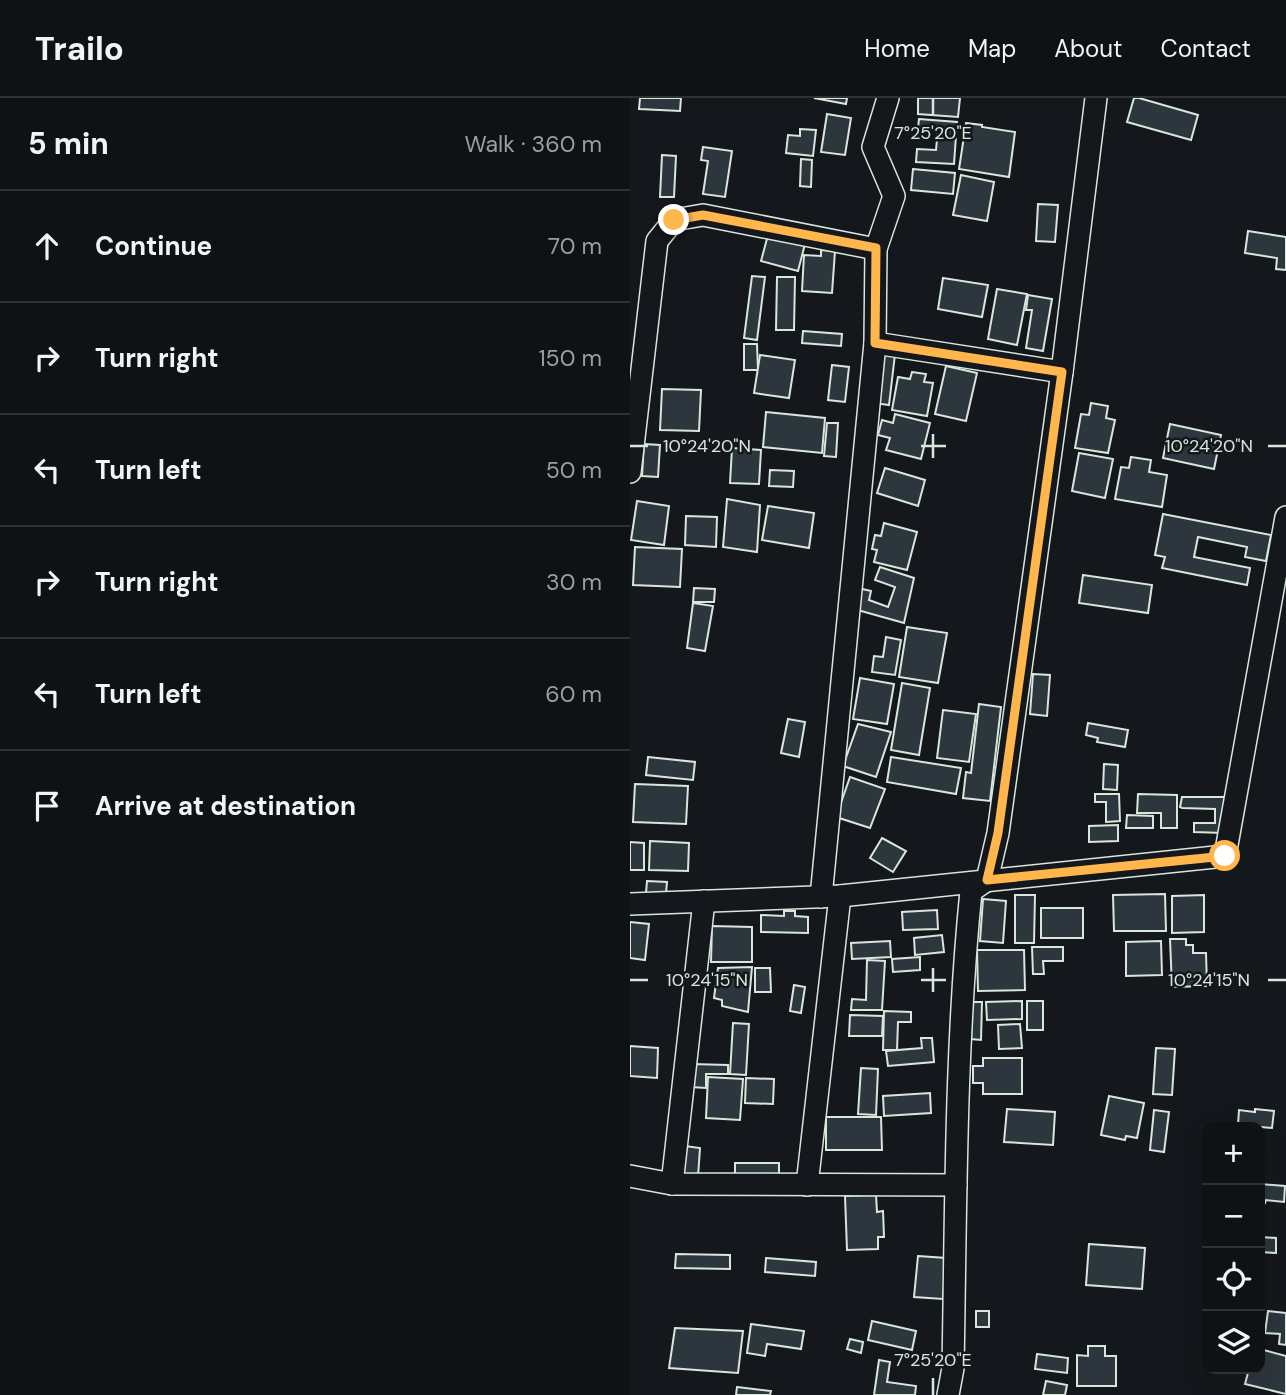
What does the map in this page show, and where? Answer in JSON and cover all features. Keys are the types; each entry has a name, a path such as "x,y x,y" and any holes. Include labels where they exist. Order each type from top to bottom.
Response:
{"street":[{"path":"807,1185 875,343 876,248 894,196 873,147 888,98"},
{"path":"948,1395 953,1368 963,990 971,891 987,880 998,833 1062,372 1096,98"},
{"path":"630,472 657,241 674,220 703,215 876,248"},
{"path":"875,343 1062,372"},
{"path":"630,904 830,897 1225,856 1286,517"},
{"path":"672,1184 704,901"},
{"path":"630,1176 672,1184 956,1185"}],"building":[{"path":"640,98 681,98 680,111 639,109"},
{"path":"814,98 847,98 846,104"},
{"path":"918,98 960,98 958,117 918,114"},
{"path":"1134,98 1198,115 1191,140 1127,122"},
{"path":"827,114 851,118 845,155 821,152"},
{"path":"919,119 957,122 954,164 916,162 917,149 936,150 938,129 918,128"},
{"path":"966,123 1015,132 1009,177 959,169"},
{"path":"800,129 816,130 813,156 786,153 788,135 800,136"},
{"path":"703,147 732,151 725,197 703,194 708,161 701,160"},
{"path":"662,155 676,156 674,197 660,197"},
{"path":"801,159 812,160 811,187 800,186"},
{"path":"913,169 955,173 953,194 911,190"},
{"path":"961,175 994,182 987,221 953,215"},
{"path":"1038,204 1058,205 1055,242 1036,241"},
{"path":"1248,231 1286,237 1286,270 1276,269 1277,258 1245,253"},
{"path":"768,235 805,244 798,271 761,261"},
{"path":"821,250 835,251 832,293 802,291 804,255 821,256"},
{"path":"752,276 765,277 757,340 744,338"},
{"path":"777,277 795,277 794,330 776,330"},
{"path":"943,278 988,285 982,317 938,309"},
{"path":"997,289 1027,294 1017,345 988,339"},
{"path":"1028,295 1052,299 1043,351 1026,348 1032,310 1026,310"},
{"path":"803,331 842,334 841,346 802,343"},
{"path":"744,344 757,344 758,370 744,370"},
{"path":"879,352 895,354 889,405 874,403"},
{"path":"760,355 795,360 789,398 754,393"},
{"path":"832,365 849,367 845,402 828,400"},
{"path":"946,366 977,373 966,421 935,414"},
{"path":"912,372 926,374 924,382 933,383 927,416 892,410 898,377 910,379"},
{"path":"662,389 701,390 699,431 660,430"},
{"path":"1091,403 1108,406 1106,418 1115,420 1108,453 1075,448 1081,414 1089,415"},
{"path":"766,412 825,418 822,453 763,447"},
{"path":"895,414 930,423 921,459 886,450 890,438 878,435 882,420 893,423"},
{"path":"827,423 838,423 836,457 824,456"},
{"path":"1170,424 1221,435 1214,469 1163,458"},
{"path":"644,444 660,445 658,477 642,476"},
{"path":"732,448 761,450 759,484 730,483"},
{"path":"1079,453 1113,459 1105,498 1072,491"},
{"path":"1131,457 1151,460 1149,472 1167,475 1162,507 1115,499 1121,467 1129,468"},
{"path":"885,468 925,480 918,506 877,493"},
{"path":"770,470 794,471 793,487 769,486"},
{"path":"727,499 760,505 757,552 723,547"},
{"path":"637,501 669,506 664,545 631,540"},
{"path":"768,506 814,513 809,548 762,540"},
{"path":"1163,514 1271,535 1266,561 1245,557 1247,547 1198,537 1194,557 1250,568 1247,585 1162,568 1165,557 1155,555"},
{"path":"686,516 717,517 716,547 685,545"},
{"path":"884,523 917,532 907,570 874,562 877,550 872,549 875,535 881,536"},
{"path":"635,547 682,549 680,587 633,585"},
{"path":"880,567 914,578 904,623 854,609 858,588 871,591 869,600 888,607 895,587 875,580"},
{"path":"1083,575 1152,585 1148,613 1079,603"},
{"path":"694,588 715,589 714,602 693,602"},
{"path":"693,603 713,606 705,651 687,648"},
{"path":"907,627 947,633 938,683 899,677"},
{"path":"886,637 901,640 895,675 872,672 874,656 883,657"},
{"path":"1033,674 1050,675 1047,716 1030,714"},
{"path":"860,678 894,684 887,724 853,719"},
{"path":"902,683 930,688 919,755 891,750"},
{"path":"979,704 1001,707 990,801 963,798 966,772 971,773"},
{"path":"943,710 976,714 969,762 937,758"},
{"path":"788,719 805,722 799,757 781,753"},
{"path":"1088,723 1128,730 1125,747 1097,742 1098,738 1086,735"},
{"path":"858,724 891,732 876,777 843,766"},
{"path":"648,757 695,762 693,780 646,775"},
{"path":"891,757 961,768 956,794 887,782"},
{"path":"1104,764 1118,765 1117,790 1103,789"},
{"path":"850,777 885,789 870,828 836,817"},
{"path":"635,784 688,786 686,824 633,822"},
{"path":"1095,794 1119,794 1120,821 1106,822 1106,802 1095,802"},
{"path":"1138,794 1177,795 1177,828 1161,828 1161,813 1137,813"},
{"path":"1182,797 1232,797 1224,833 1194,832 1194,823 1215,823 1215,809 1182,808"},
{"path":"1127,815 1153,816 1153,828 1126,828"},
{"path":"1118,825 1118,841 1089,842 1089,826"},
{"path":"882,838 906,851 893,872 870,858"},
{"path":"650,841 689,843 688,871 649,870"},
{"path":"630,842 644,843 644,870 630,870"},
{"path":"647,881 667,882 666,893 646,893"},
{"path":"1165,894 1166,931 1114,931 1113,895"},
{"path":"1015,895 1035,895 1034,943 1015,943"},
{"path":"1204,895 1204,932 1172,933 1172,896"},
{"path":"983,899 1006,901 1003,943 980,941"},
{"path":"1041,908 1083,908 1083,938 1041,938"},
{"path":"937,910 938,929 903,930 902,912"},
{"path":"784,911 795,911 795,916 808,917 808,933 761,932 761,915 784,916"},
{"path":"630,922 649,924 645,960 630,958"},
{"path":"712,926 752,927 752,962 711,962"},
{"path":"942,935 944,952 915,955 914,938"},
{"path":"1170,939 1186,939 1186,945 1193,945 1193,953 1206,953 1207,986 1172,987"},
{"path":"890,941 891,957 852,959 851,943"},
{"path":"1161,941 1162,975 1126,976 1126,942"},
{"path":"1032,947 1063,947 1063,961 1043,961 1044,974 1033,974"},
{"path":"977,950 1024,950 1025,990 978,991"},
{"path":"920,957 920,970 893,972 892,959"},
{"path":"867,960 885,961 882,1010 851,1010 852,999 866,1000"},
{"path":"752,967 748,1012 722,1006 722,1000 714,998 718,968"},
{"path":"755,968 770,968 771,992 755,992"},
{"path":"794,985 805,987 801,1013 790,1011"},
{"path":"1022,1001 1022,1019 987,1020 986,1002"},
{"path":"1027,1001 1043,1001 1043,1030 1027,1030"},
{"path":"972,1002 982,1002 981,1040 971,1039"},
{"path":"884,1011 911,1012 911,1022 898,1022 897,1050 883,1050"},
{"path":"850,1015 883,1016 882,1036 849,1036"},
{"path":"733,1023 749,1024 746,1075 730,1074"},
{"path":"1020,1024 1022,1048 999,1049 998,1025"},
{"path":"921,1038 932,1038 934,1062 888,1066 886,1051 922,1048"},
{"path":"630,1046 658,1048 657,1078 630,1076"},
{"path":"1156,1048 1175,1049 1172,1095 1153,1094"},
{"path":"983,1058 1022,1058 1022,1094 983,1094 983,1083 973,1083 973,1066 983,1066"},
{"path":"691,1064 728,1065 728,1074 706,1074 706,1088 691,1087"},
{"path":"861,1068 878,1069 876,1115 858,1114"},
{"path":"708,1077 743,1079 740,1120 706,1118"},
{"path":"746,1078 774,1079 773,1104 745,1103"},
{"path":"930,1093 931,1113 884,1116 883,1096"},
{"path":"1109,1096 1144,1103 1137,1138 1126,1136 1125,1140 1101,1135"},
{"path":"1007,1109 1055,1112 1053,1145 1004,1142"},
{"path":"1255,1109 1274,1111 1272,1128 1265,1127 1265,1122 1238,1122 1239,1110 1255,1112"},
{"path":"1154,1110 1169,1112 1164,1152 1150,1150"},
{"path":"826,1117 881,1117 882,1150 826,1150"},
{"path":"685,1146 700,1148 698,1177 682,1176"},
{"path":"735,1163 779,1163 779,1175 735,1176"},
{"path":"1265,1184 1285,1186 1284,1202 1266,1200 1265,1203"},
{"path":"876,1195 877,1212 883,1211 884,1237 878,1237 878,1249 847,1250 845,1196"},
{"path":"1265,1237 1276,1238 1276,1253 1265,1252"},
{"path":"1089,1244 1145,1248 1142,1289 1086,1285"},
{"path":"676,1254 730,1255 730,1269 675,1268"},
{"path":"918,1256 946,1258 943,1299 914,1297"},
{"path":"766,1258 816,1262 815,1276 765,1272"},
{"path":"976,1311 989,1311 989,1327 976,1327"},
{"path":"1268,1311 1286,1313 1286,1345 1279,1344 1280,1334 1265,1333"},
{"path":"872,1321 916,1331 912,1350 868,1340"},
{"path":"751,1324 804,1331 801,1349 767,1344 765,1356 747,1353"},
{"path":"675,1328 743,1331 738,1373 669,1368"},
{"path":"850,1339 863,1342 861,1353 847,1349"},
{"path":"1088,1346 1105,1346 1105,1356 1116,1356 1116,1386 1077,1386 1077,1355 1088,1356"},
{"path":"1265,1350 1286,1356 1286,1394 1245,1384 1248,1374 1265,1374"},
{"path":"1037,1354 1068,1358 1067,1373 1035,1369"},
{"path":"879,1360 890,1362 887,1382 916,1386 915,1395 874,1395"},
{"path":"1046,1381 1067,1385 1065,1395 1043,1395"},
{"path":"737,1387 771,1391 770,1395 736,1395"}],"route":[{"path":"674,220 703,215 876,248 875,343 1062,372 998,833 987,880 1225,856"}]}
